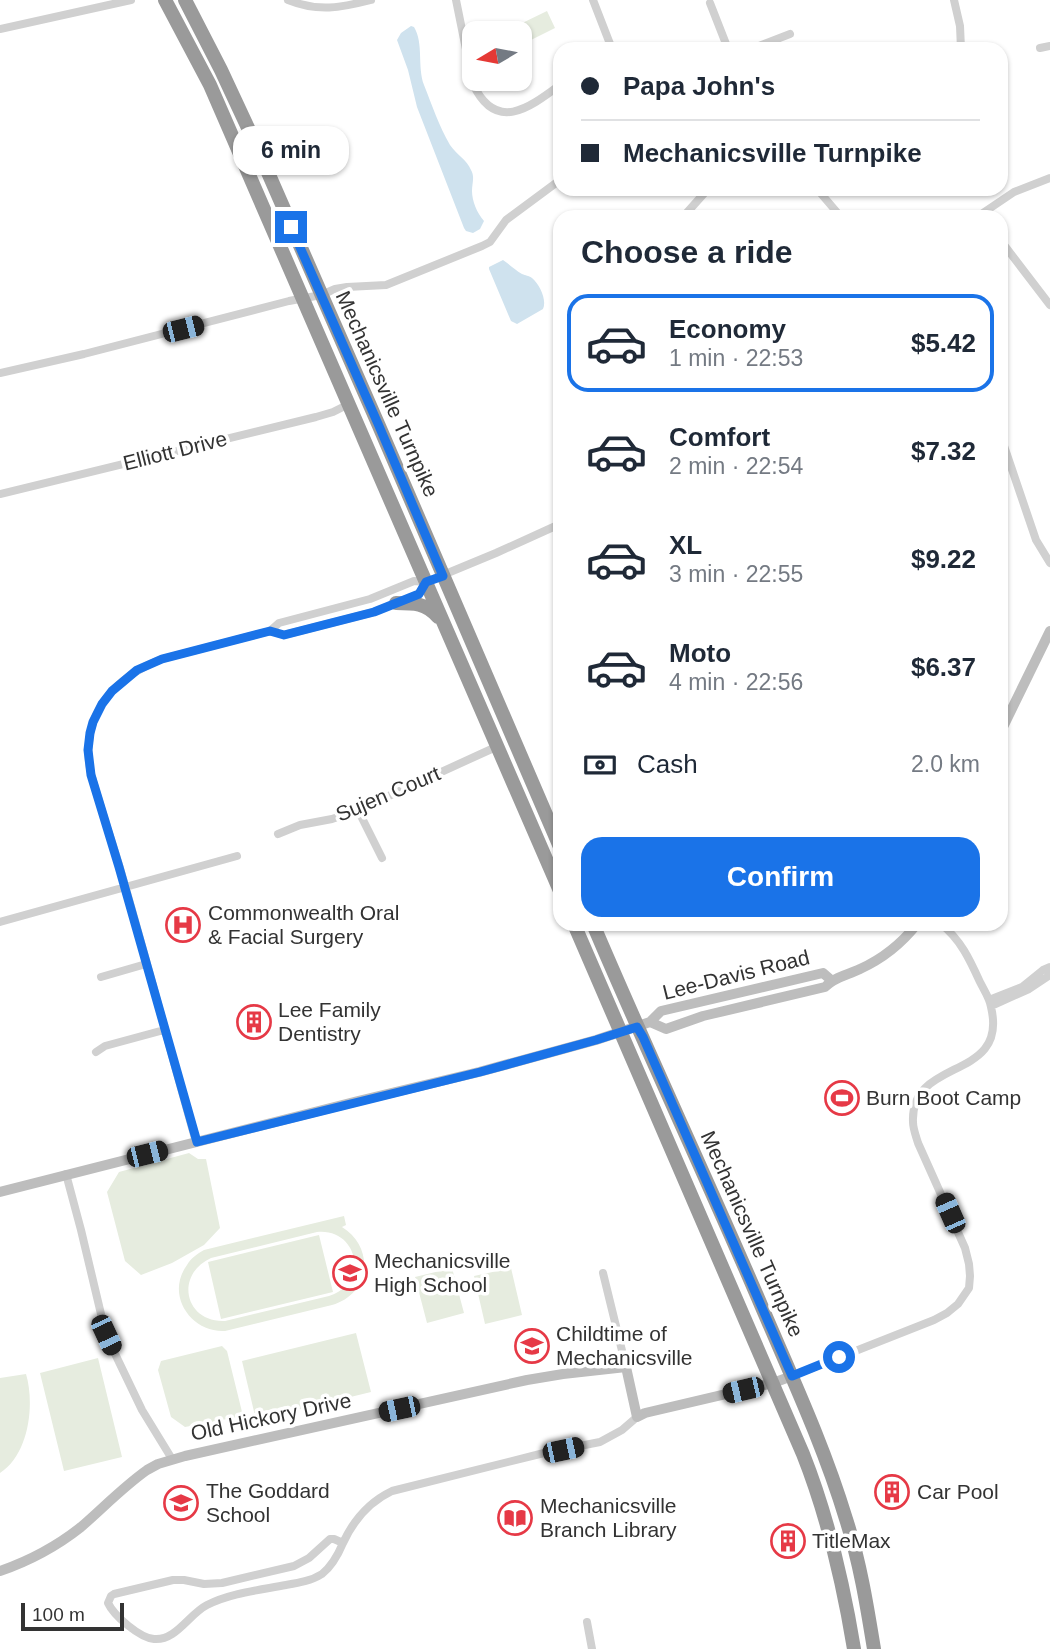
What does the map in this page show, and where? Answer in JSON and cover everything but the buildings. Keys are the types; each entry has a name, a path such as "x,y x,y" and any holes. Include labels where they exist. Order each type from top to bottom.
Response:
{"highway":[{"name":"Mechanicsville Turnpike","path":"165,0 209,83 553,875"},
{"name":"Mechanicsville Turnpike","path":"185,0 221,70 321,295 553,831"},
{"path":"396,603 422,604 433,611 445,626"},
{"name":"Mechanicsville Turnpike","path":"578,931 803,1454 838,1563 855,1649"},
{"name":"Mechanicsville Turnpike","path":"596,931 643,1024 643,1037 792,1376 826,1461 847,1520 874,1649"}],"main road":[{"path":"1008,717 1050,631"},
{"name":"Lee-Davis Road","path":"643,1024 666,1028 703,1016 825,987 831,980 860,969 881,957 910,931"},
{"name":"Lee-Davis Road","path":"0,1192 596,1040 643,1024 661,1011 823,973 831,980"},
{"path":"732,1009 766,993 771,985"},
{"path":"626,1367 637,1417 774,1383 792,1376"},
{"name":"Old Hickory Drive","path":"0,1571 63,1539 147,1470 172,1459 527,1380 626,1367"},
{"path":"632,1394 645,1405 668,1408"}],"street":[{"path":"0,29 131,0"},
{"path":"288,0 305,6 328,8 370,0"},
{"path":"456,0 473,85 486,104 502,112 518,111 553,90"},
{"path":"593,0 609,42"},
{"path":"954,0 961,42"},
{"path":"710,3 725,42"},
{"path":"769,42 790,34"},
{"path":"989,210 1014,192 1050,178"},
{"path":"0,373 321,295 335,289 386,285 490,242 506,220 553,185"},
{"path":"689,210 702,196"},
{"path":"823,196 835,210"},
{"path":"1008,250 1050,305"},
{"name":"Elliott Drive","path":"0,494 316,417 349,404"},
{"path":"1008,458 1036,540 1050,563"},
{"path":"270,631 279,622 370,599 414,581 426,582 443,576 553,527"},
{"path":"197,1142 91,775 90,733 98,710 124,679 149,664 270,631 284,635 343,621 419,594 426,582"},
{"name":"Sujen Court","path":"278,834 300,825 332,819 358,810 496,747"},
{"path":"358,810 382,858"},
{"path":"0,922 237,856"},
{"path":"792,1376 934,1320 958,1304 969,1288 970,1264 965,1248 918,1143 913,1125 913,1113 920,1094 939,1077 976,1059 988,1045 992,1031 990,1003 970,958 948,931"},
{"path":"101,977 145,964"},
{"path":"990,1003 1022,987 1042,970 1050,967"},
{"path":"990,1003 1029,989 1050,975"},
{"path":"96,1052 105,1046 164,1030"},
{"path":"66,1174 106,1335 142,1410 172,1459"},
{"path":"603,1273 626,1367"},
{"path":"343,1543 330,1539 309,1558 294,1566 213,1584 173,1580 114,1594 108,1603 110,1608 142,1636 160,1639 171,1635 209,1603 320,1575 334,1561 360,1515 371,1503 393,1491 600,1442 637,1417"},
{"path":"587,1622 592,1649"}],"shaded area":[{"path":"547,11 555,28 532,40 532,21 526,21"},
{"path":"189,1153 198,1159 206,1159 220,1228 204,1245 172,1263 141,1275 125,1261 107,1192 119,1172"},
{"path":"344,1216 346,1225 342,1227 360,1246 364,1269 355,1291 332,1305 225,1331 213,1330 192,1319 180,1300 181,1277 194,1256 204,1250","holes":["317,1232 331,1233 342,1238 350,1247 354,1269 350,1280 342,1289 329,1296 225,1321 211,1320 193,1306 189,1297 192,1275 211,1258"]},
{"path":"319,1235 333,1292 221,1319 208,1262"},
{"path":"452,1268 464,1313 427,1323 415,1277"},
{"path":"511,1268 522,1315 485,1324 474,1276"},
{"path":"356,1333 371,1392 256,1420 242,1361"},
{"path":"222,1346 227,1351 243,1416 185,1427 171,1417 158,1370 161,1361"},
{"path":"98,1358 122,1457 64,1471 40,1373"},
{"path":"26,1374 30,1400 27,1428 18,1454 0,1473 0,1378"}],"water":[{"path":"411,26 417,34 424,85 442,130 472,173 473,199 484,221 480,229 473,233 464,228 417,107 397,40 401,33"},
{"path":"503,260 532,278 543,297 543,309 517,324 511,321 489,269"}],"place":[{"name":"Commonwealth Oral & Facial Surgery","path":"183,925"},
{"name":"Lee Family Dentistry","path":"254,1022"},
{"name":"Burn Boot Camp","path":"842,1098"},
{"name":"Mechanicsville High School","path":"350,1273"},
{"name":"Childtime of Mechanicsville","path":"532,1346"},
{"name":"Car Pool","path":"892,1492"},
{"name":"The Goddard School","path":"181,1503"},
{"name":"Mechanicsville Branch Library","path":"515,1518"},
{"name":"TitleMax","path":"788,1541"}],"route":[{"path":"291,227 443,576 426,582 419,594 374,612 284,635 270,631 230,640 149,664 124,679 98,710 90,733 91,775 197,1142 480,1072 637,1027 792,1376 839,1357"}]}
